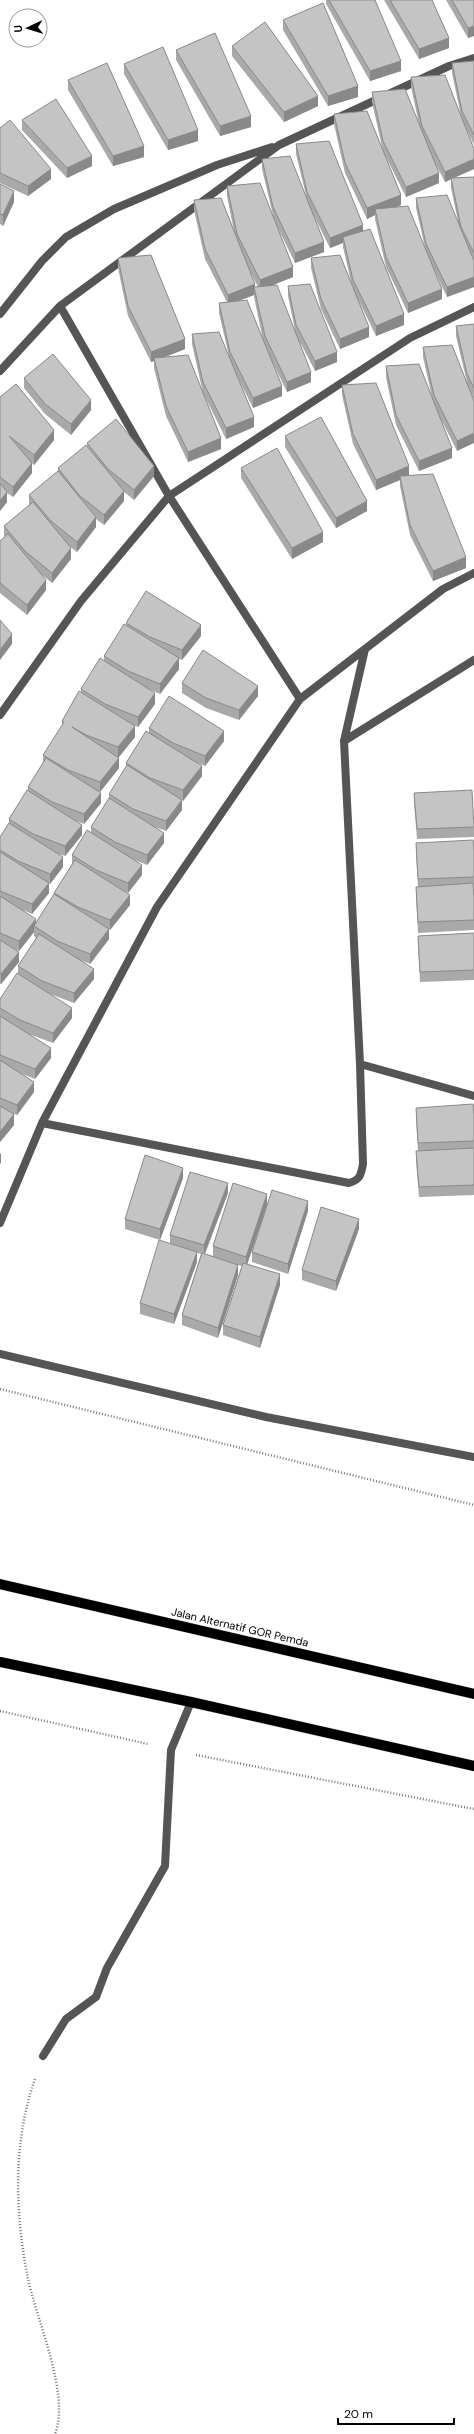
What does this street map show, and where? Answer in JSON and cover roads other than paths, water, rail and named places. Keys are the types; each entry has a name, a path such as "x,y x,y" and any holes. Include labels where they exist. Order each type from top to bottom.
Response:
{"main road":[{"name":"Jalan Alternatif GOR Pemda","path":"0,1584 474,1694"},
{"path":"0,1662 191,1702 474,1766"}],"street":[{"path":"0,314 42,261 66,237 114,209 217,165 279,145 449,66 474,58"},
{"path":"0,371 60,306 279,145"},
{"path":"60,306 169,496 300,699"},
{"path":"0,715 82,601 169,496 410,338 474,307"},
{"path":"0,1223 42,1123 157,907 300,699 443,589 474,573"},
{"path":"42,1123 349,1183 356,1181 361,1176 363,1164 360,1064 344,741 366,649"},
{"path":"344,741 474,660"},
{"path":"360,1064 474,1096"},
{"path":"0,1354 266,1416 474,1457"},
{"path":"43,2056 66,2019 96,1997 107,1968 165,1866 171,1750 191,1702"}]}
